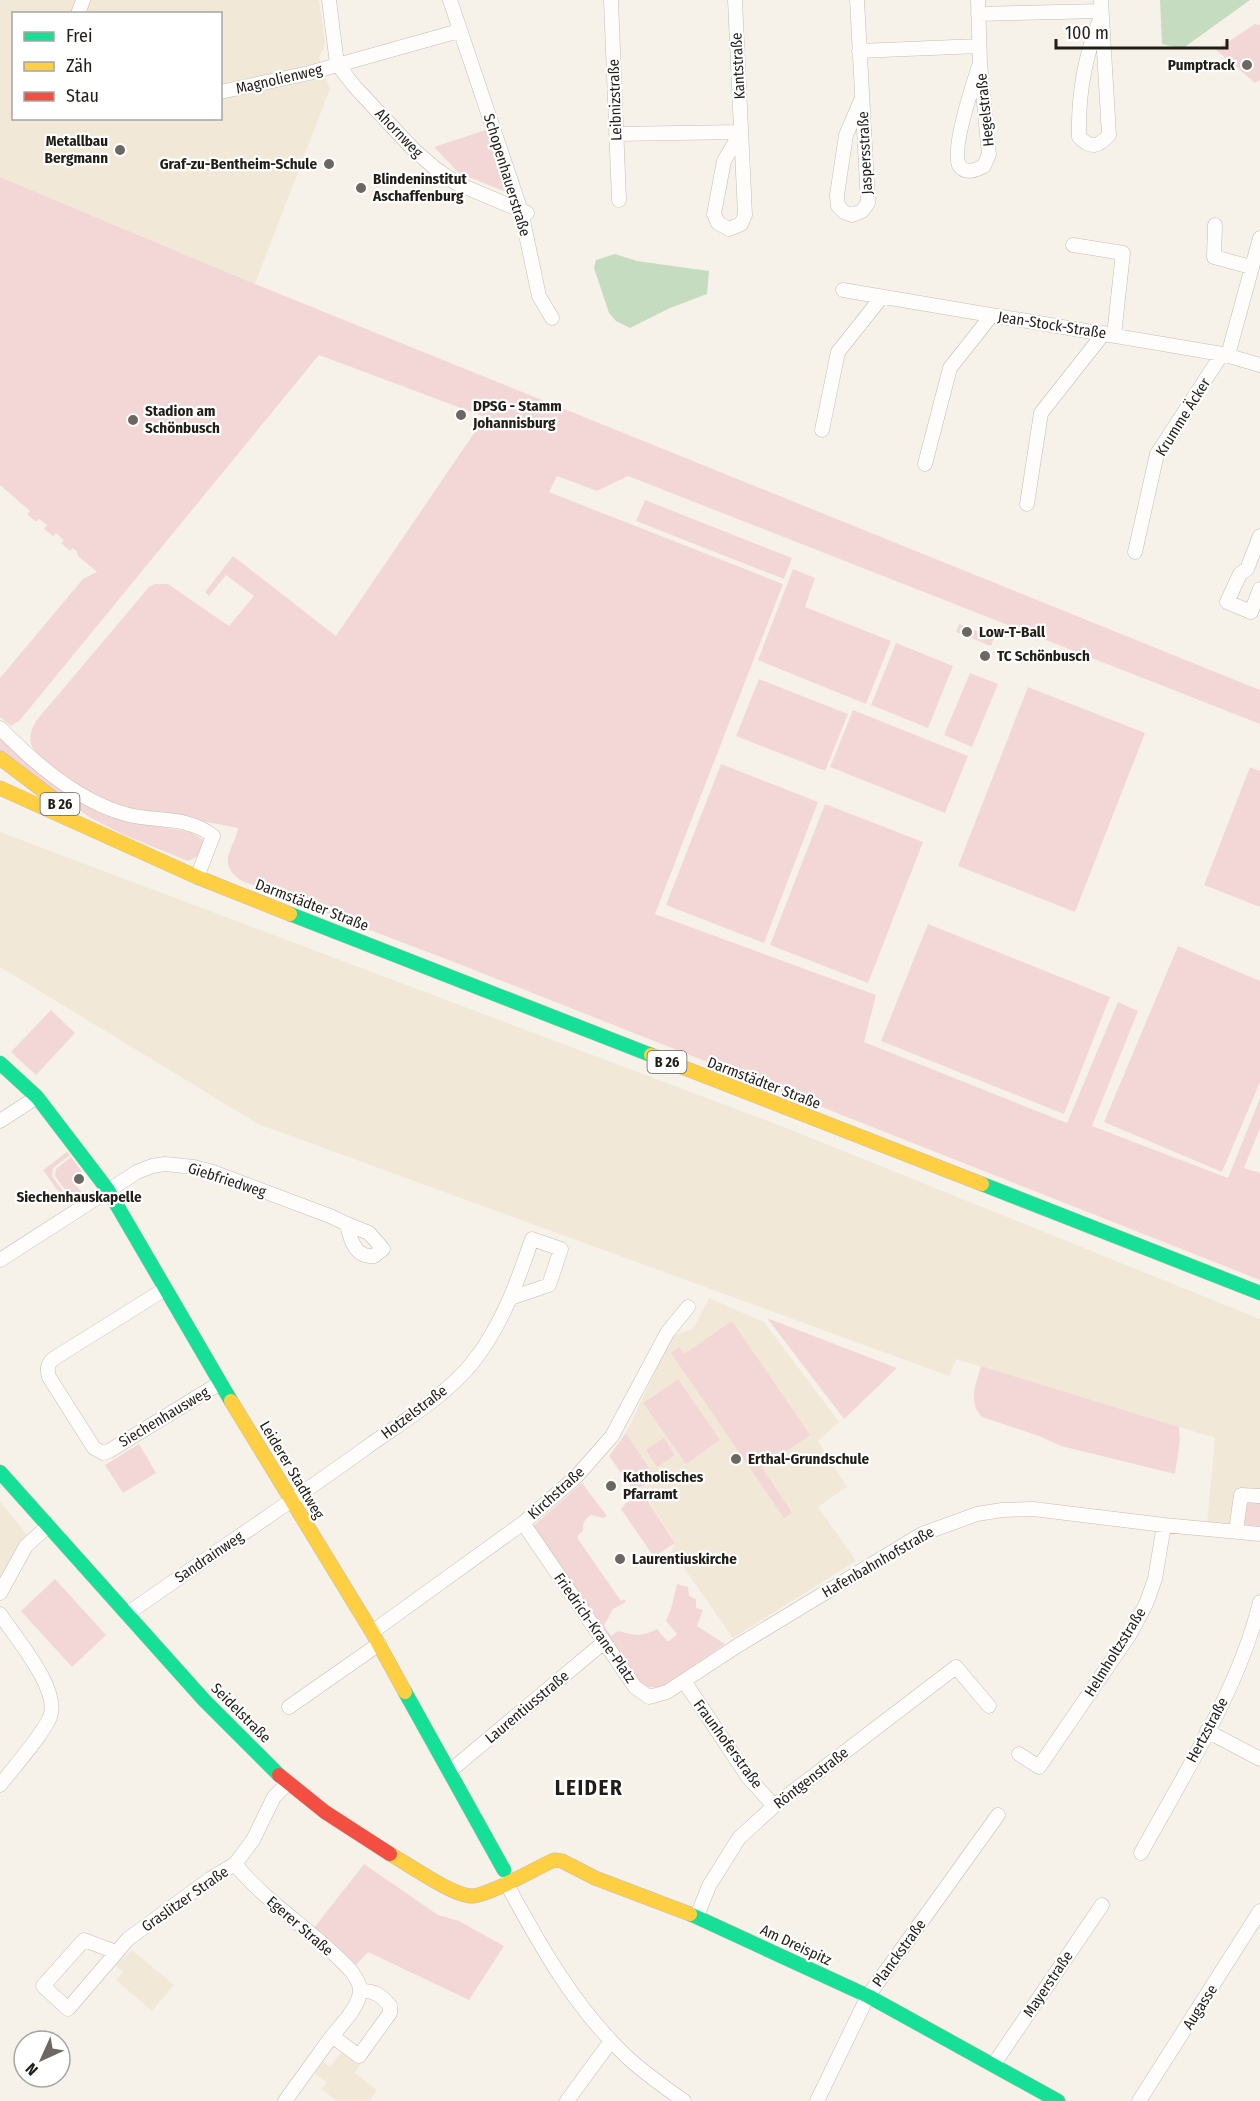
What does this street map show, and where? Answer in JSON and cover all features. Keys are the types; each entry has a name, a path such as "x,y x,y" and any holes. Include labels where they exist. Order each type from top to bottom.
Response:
{"street":[{"name":"Ahornweg","path":"329,0 338,64 355,87 414,150 436,169 456,183 526,212"},
{"name":"Schopenhauerstraße","path":"450,0 459,31 526,212 539,296 552,318"},
{"name":"Leibnizstraße","path":"611,0 619,200"},
{"name":"Kantstraße","path":"735,0 745,215 741,224 729,230 718,224 714,214 724,161 741,132"},
{"name":"Jaspersstraße","path":"857,0 868,203 862,212 852,215 844,212 838,206 837,195 846,135 862,98"},
{"path":"978,7 1101,9"},
{"name":"Hegelstraße","path":"978,7 980,63 989,154 984,166 974,171 965,170 959,165 957,155 967,102 980,63"},
{"path":"1101,9 1109,135 1095,145 1086,144 1079,137 1078,115 1090,43 1101,9"},
{"path":"338,64 459,31"},
{"path":"859,51 979,46"},
{"name":"Magnolienweg","path":"222,92 309,73 338,64"},
{"path":"616,134 741,132"},
{"path":"1215,225 1214,257 1251,267"},
{"name":"Krumme Äcker","path":"1135,552 1157,454 1225,354 1260,238"},
{"path":"1027,504 1041,413 1109,334 1118,310 1123,253 1073,246"},
{"name":"Jean-Stock-Straße","path":"843,290 1225,354 1260,365"},
{"path":"822,430 838,352 881,297"},
{"path":"925,464 950,368 991,316"},
{"path":"1260,537 1254,571 1240,574 1227,602 1251,612 1260,589"},
{"path":"0,728 59,779 111,809 128,814 186,822 202,827 213,836 197,877"},
{"name":"Darmstädter Straße","path":"0,758 61,805 125,843"},
{"name":"Darmstädter Straße","path":"0,788 197,877 1260,1293"},
{"name":"Leiderer Stadtweg","path":"0,1063 37,1098 108,1190 220,1383 375,1638 450,1771 548,1959 573,1995 611,2041 637,2065 684,2101"},
{"path":"0,1121 37,1098"},
{"name":"Giebfriedweg","path":"0,1260 137,1172 165,1164 213,1172 330,1215 347,1224"},
{"name":"Hotzelstraße","path":"291,1501 447,1389 472,1364 492,1337 512,1298 532,1239 561,1249 549,1285 512,1298"},
{"name":"Siechenhausweg","path":"165,1289 53,1359 47,1370 49,1377 94,1448 103,1453 220,1383"},
{"name":"Kirchstraße","path":"289,1707 523,1523 576,1477 612,1436 667,1333 688,1307"},
{"name":"Seidelstraße","path":"0,1472 198,1694 310,1802 454,1891 472,1896 487,1892 507,1878"},
{"path":"1236,1531 1241,1495 1260,1497"},
{"name":"Sandrainweg","path":"126,1614 291,1501"},
{"name":"Hafenbahnhofstraße","path":"684,1681 881,1557 922,1534 959,1520 1002,1510 1028,1508 1260,1534"},
{"name":"Friedrich-Krane-Platz","path":"523,1523 635,1687 649,1697 667,1692 684,1681"},
{"name":"Helmholtzstraße","path":"1019,1754 1039,1767 1130,1634 1146,1604 1155,1579 1164,1525"},
{"path":"0,1593 26,1546 47,1527"},
{"name":"Hertzstraße","path":"1141,1853 1239,1669 1260,1602"},
{"path":"0,1614 47,1686 52,1707 43,1729 0,1785"},
{"name":"Laurentiusstraße","path":"450,1771 603,1643"},
{"name":"Röntgenstraße","path":"697,1916 709,1886 739,1838 774,1806 956,1667 989,1706"},
{"name":"Fraunhoferstraße","path":"684,1681 709,1722 748,1777 774,1806"},
{"path":"1207,1731 1260,1759"},
{"name":"Graslitzer Straße","path":"116,1952 84,1940 43,1986 68,2009 128,1939 210,1879 235,1864 253,1840 274,1797 288,1783"},
{"name":"Planckstraße","path":"817,2101 868,1996 998,1815"},
{"name":"Am Dreispitz","path":"507,1878 555,1860 562,1861 595,1878 680,1912 697,1916 868,1996 1058,2101"},
{"name":"Egerer Straße","path":"235,1864 246,1878 272,1902 345,1964 360,1990"},
{"name":"Mayerstraße","path":"994,2064 1102,1905"},
{"name":"Augasse","path":"1139,2101 1260,1911"},
{"path":"1248,1932 1260,1941"},
{"path":"285,2101 332,2036 357,2002 360,1990 371,1990 390,2006 390,2013 359,2056 332,2036"},
{"path":"567,2101 611,2041"}],"shaded area":[{"path":"0,0 319,0 325,43 319,58 330,89 255,284 0,177"},
{"path":"1160,0 1250,0 1182,49 1162,44"},
{"name":"Pumptrack","path":"1255,24 1260,25 1260,80 1255,83 1216,50"},
{"path":"486,130 506,192 459,173 434,147"},
{"path":"0,177 255,284 1260,690 1260,724 628,476 597,491 557,476 549,492 783,584 655,914 876,995 864,1042 1067,1123 1118,1002 1138,1011 1092,1126 1228,1178 1260,1098 1260,1128 1244,1168 1260,1173 1260,1280 464,966 242,881 229,868 228,862 238,828 123,808 84,788 37,754 30,737 36,721 149,587 155,584 168,584 229,626 254,596 226,575 209,596 205,592 233,556 336,636 485,417 319,355 20,720 11,726 0,717 0,678 83,579 97,572 78,556 73,548 70,551 61,543 64,540 56,533 53,536 44,529 47,525 39,519 36,522 27,514 30,511 0,485"},
{"path":"615,254 637,261 709,271 707,294 670,308 630,328 616,321 609,313 594,268 596,260"},
{"path":"645,500 792,558 784,579 636,521"},
{"path":"793,569 815,578 805,607 891,641 866,704 758,660"},
{"path":"959,624 994,638 991,646 956,632"},
{"path":"896,643 953,666 928,728 871,705"},
{"path":"970,673 998,684 972,747 944,735"},
{"path":"759,679 848,714 825,771 736,736"},
{"path":"1028,687 1145,733 1075,912 958,866"},
{"path":"853,710 968,756 945,813 830,767"},
{"path":"0,737 20,755 150,825 191,832 203,840 200,855 188,861 124,835 89,817 0,752"},
{"path":"721,764 818,802 764,943 666,905"},
{"path":"1250,767 1260,771 1260,907 1204,885"},
{"path":"825,804 923,842 868,983 770,945"},
{"path":"0,832 789,1129 1260,1319 1260,1528 1207,1524 1215,1438 956,1359 949,1376 258,1124 0,967"},
{"path":"928,924 1110,997 1064,1114 881,1041"},
{"path":"1178,946 1260,981 1260,1082 1222,1172 1104,1122"},
{"path":"51,1010 75,1033 36,1075 11,1052"},
{"path":"67,1152 70,1155 53,1168 52,1176 72,1203 68,1205 43,1170"},
{"path":"71,1157 82,1172 73,1177 72,1181 84,1195 74,1202 55,1176 56,1169"},
{"name":"Erthal-Grundschule","path":"709,1298 764,1322 839,1422 818,1441 847,1487 818,1507 856,1561 733,1638 672,1551 675,1542 641,1487 656,1477 626,1433 672,1336 693,1329"},
{"path":"767,1318 897,1368 844,1419"},
{"path":"732,1321 810,1435 762,1468 792,1513 784,1518 671,1353 679,1347 684,1354"},
{"path":"981,1366 1179,1427 1180,1440 1175,1474 1061,1446 1039,1436 982,1417 977,1411 974,1399"},
{"path":"678,1379 720,1440 686,1464 643,1403"},
{"path":"626,1433 656,1478 633,1490 609,1456"},
{"path":"664,1438 675,1455 657,1467 646,1450"},
{"path":"139,1444 156,1473 123,1493 105,1465"},
{"path":"582,1483 607,1516 603,1518 591,1515 584,1522 583,1531 578,1535 578,1539 621,1601 624,1599 626,1602 613,1609 604,1625 611,1636 618,1631 638,1635 657,1629 668,1642 677,1634 666,1621 677,1584 688,1587 689,1596 696,1599 696,1608 703,1610 697,1626 725,1644 662,1687 648,1687 641,1683 531,1528"},
{"path":"643,1494 675,1543 654,1557 621,1509 626,1503"},
{"path":"0,1501 29,1537 0,1578"},
{"path":"1260,1501 1260,1526 1243,1524 1245,1502"},
{"path":"55,1579 106,1635 72,1667 21,1611"},
{"path":"364,1864 438,1915 459,1921 504,1946 469,2000 368,1952 356,1965 314,1928"},
{"path":"132,1950 174,1985 152,2011 116,1980 123,1972 115,1965"},
{"path":"341,2052 360,2065 355,2073 377,2090 369,2101 337,2101 321,2089 327,2082 315,2074 323,2062 330,2067"}],"traffic: fast":[{"path":"290,914 651,1055"},
{"path":"0,1063 37,1097 108,1190 231,1401"},
{"path":"982,1184 1260,1293"},
{"path":"0,1472 204,1700 279,1775"},
{"path":"405,1692 504,1870"},
{"path":"690,1914 868,1996 1058,2101"}],"traffic: slow":[{"path":"0,758 70,811"},
{"path":"0,788 197,877 290,914"},
{"path":"651,1055 982,1184"},
{"path":"231,1401 372,1632 405,1692"},
{"path":"390,1854 443,1886 473,1896 502,1886 554,1860 562,1861 595,1878 690,1914"}],"traffic: jam":[{"path":"279,1775 325,1812 390,1854"}],"place":[{"name":"Pumptrack","path":"1247,65"},
{"name":"Metallbau Bergmann","path":"120,150"},
{"name":"Graf-zu-Bentheim-Schule","path":"329,164"},
{"name":"Blindeninstitut Aschaffenburg","path":"361,188"},
{"name":"DPSG - Stamm Johannisburg","path":"461,415"},
{"name":"Stadion am Schönbusch","path":"133,420"},
{"name":"Low-T-Ball","path":"967,632"},
{"name":"TC Schönbusch","path":"985,656"},
{"name":"Siechenhauskapelle","path":"79,1179"},
{"name":"Erthal-Grundschule","path":"736,1459"},
{"name":"Katholisches Pfarramt","path":"611,1486"},
{"name":"Laurentiuskirche","path":"620,1559"}],"district":[{"name":"LEIDER","path":"589,1788"}]}
